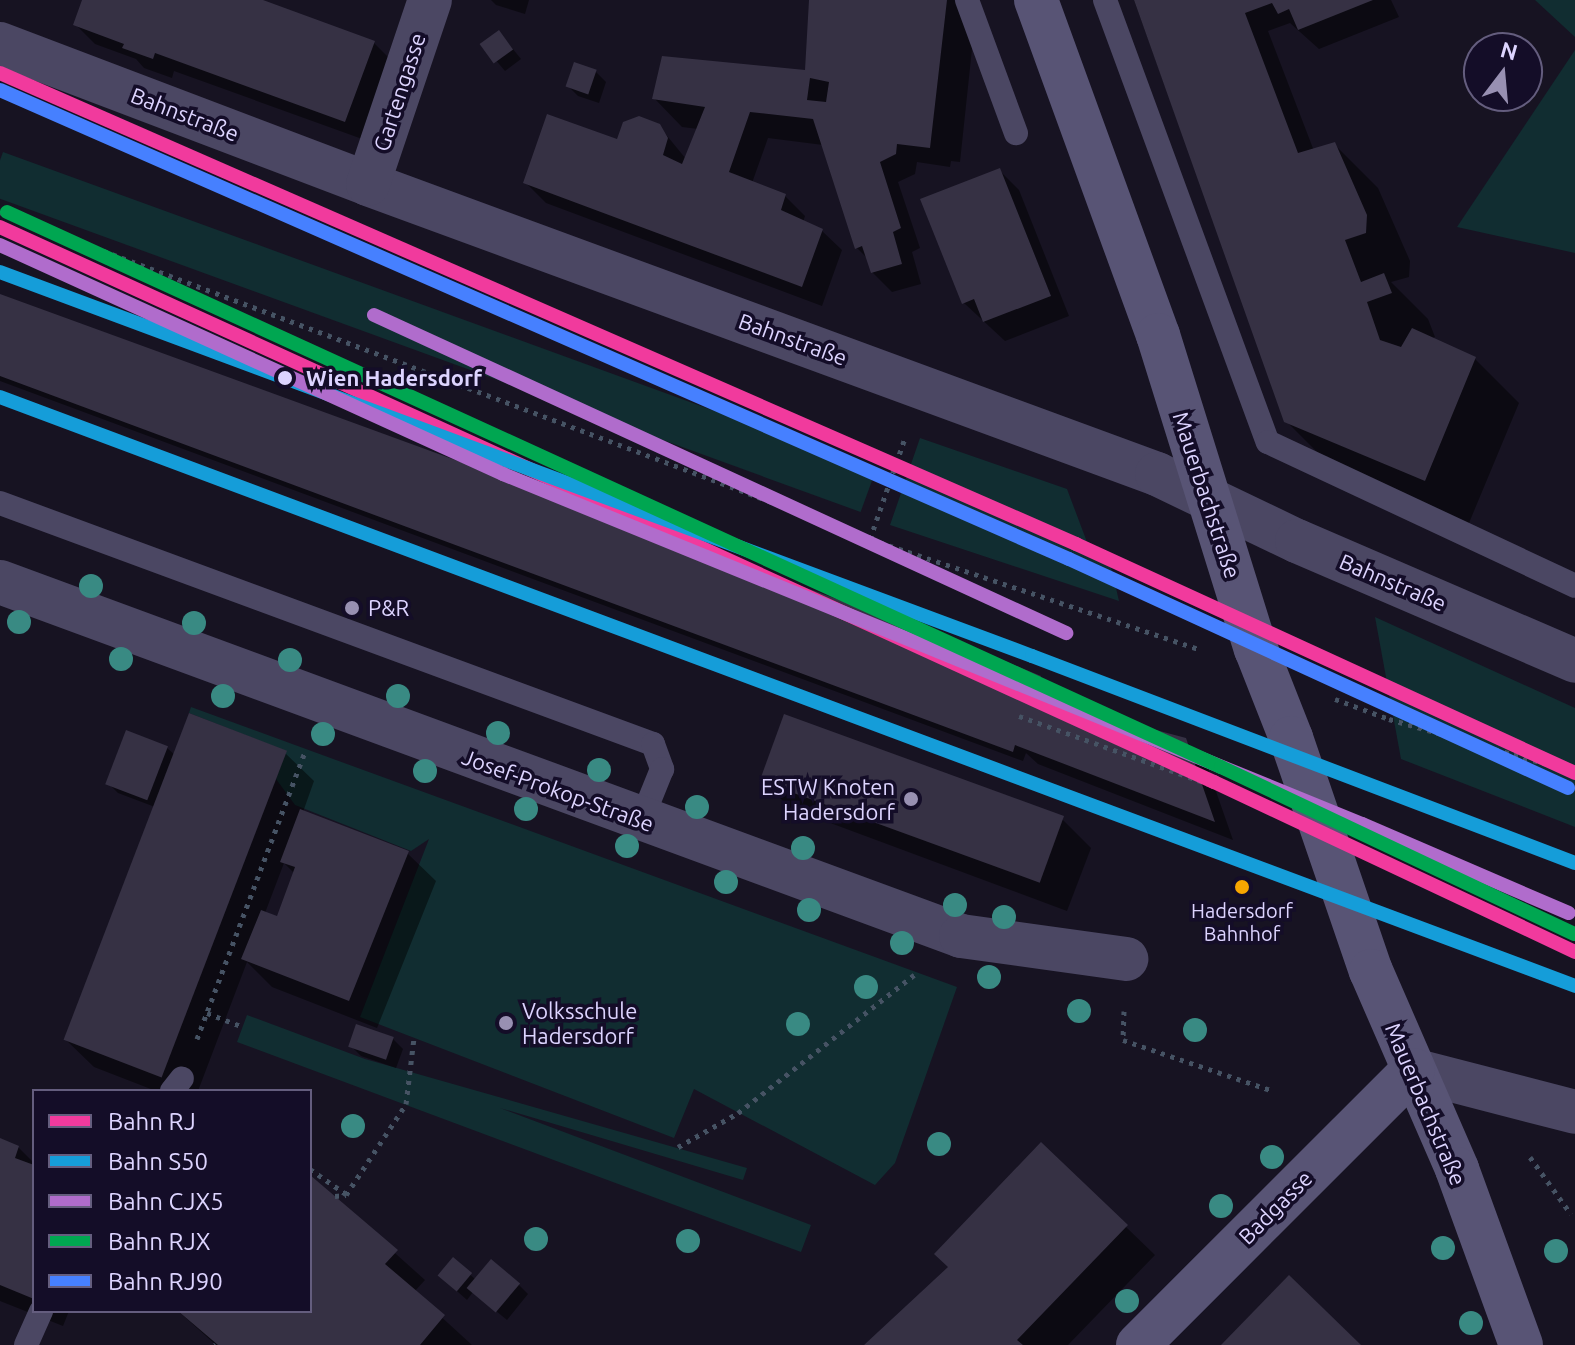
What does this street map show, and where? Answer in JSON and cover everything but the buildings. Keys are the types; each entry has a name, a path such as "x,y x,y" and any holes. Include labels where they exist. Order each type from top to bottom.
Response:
{"main road":[{"name":"Mauerbachstraße","path":"1036,0 1158,335 1207,499 1361,942 1457,1169 1521,1345"},
{"name":"Badgasse","path":"1138,1345 1413,1070"}],"street":[{"name":"Gartengasse","path":"368,184 430,0"},
{"name":"Bahnstraße","path":"0,44 368,184 1143,469 1575,661"},
{"name":"Josef-Prokop-Straße","path":"0,582 641,821 961,936 1126,959"},
{"path":"1413,1070 1575,1112"}],"lane":[{"path":"967,0 1016,133"},
{"path":"1105,0 1268,442 1575,586"},
{"path":"0,503 653,744 662,769 641,821"},
{"path":"26,1345 40,1313"}],"path":[{"path":"0,212 870,539 1132,624"},
{"path":"870,539 903,445"},
{"path":"177,1084 207,1013 322,703"},
{"path":"1019,716 1212,785"},
{"path":"1389,719 1575,772"},
{"path":"678,1147 738,1113 961,936"},
{"path":"1126,959 1123,1040 1271,1090"},
{"path":"207,1013 243,1027"},
{"path":"346,1195 406,1104 414,1038"},
{"path":"312,1170 346,1195"},
{"path":"1545,1182 1571,1214"},
{"path":"335,1196 346,1195"}],"green space":[{"path":"1535,0 1575,0 1575,37"},
{"path":"1575,50 1575,253 1457,227 1534,112 1543,112 1543,98"},
{"path":"3,152 876,470 861,512 0,199 0,160"},
{"path":"920,438 1067,489 1090,550 1109,558 1119,601 890,525"},
{"path":"1375,617 1575,708 1575,827 1401,759"},
{"path":"191,707 957,987 895,1163 875,1185 694,1089 674,1138 360,1017 429,839 411,851 295,805 276,779 286,751 189,713"},
{"path":"247,1015 365,1059 747,1168 743,1180 500,1108 811,1225 801,1252 237,1042"}],"rail line":[{"name":"RJ","path":"0,73 1076,544 1575,773"},
{"name":"RJ90","path":"0,90 1069,559 1568,788"},
{"name":"RJX","path":"7,212 1221,767 1575,934"},
{"name":"RJ","path":"0,227 1214,782 1575,952"},
{"name":"CJX5","path":"0,245 503,474 1362,824 1569,913"},
{"name":"S50","path":"0,272 1032,656 1575,863"},
{"name":"CJX5","path":"374,315 1066,633"},
{"name":"S50","path":"0,397 1575,986"}],"place":[{"name":"Wien Hadersdorf","path":"285,378"},
{"name":"P&R","path":"352,608"},
{"name":"ESTW Knoten Hadersdorf","path":"911,799"},
{"name":"Hadersdorf Bahnhof","path":"1242,887"},
{"name":"Volksschule Hadersdorf","path":"506,1023"}]}
